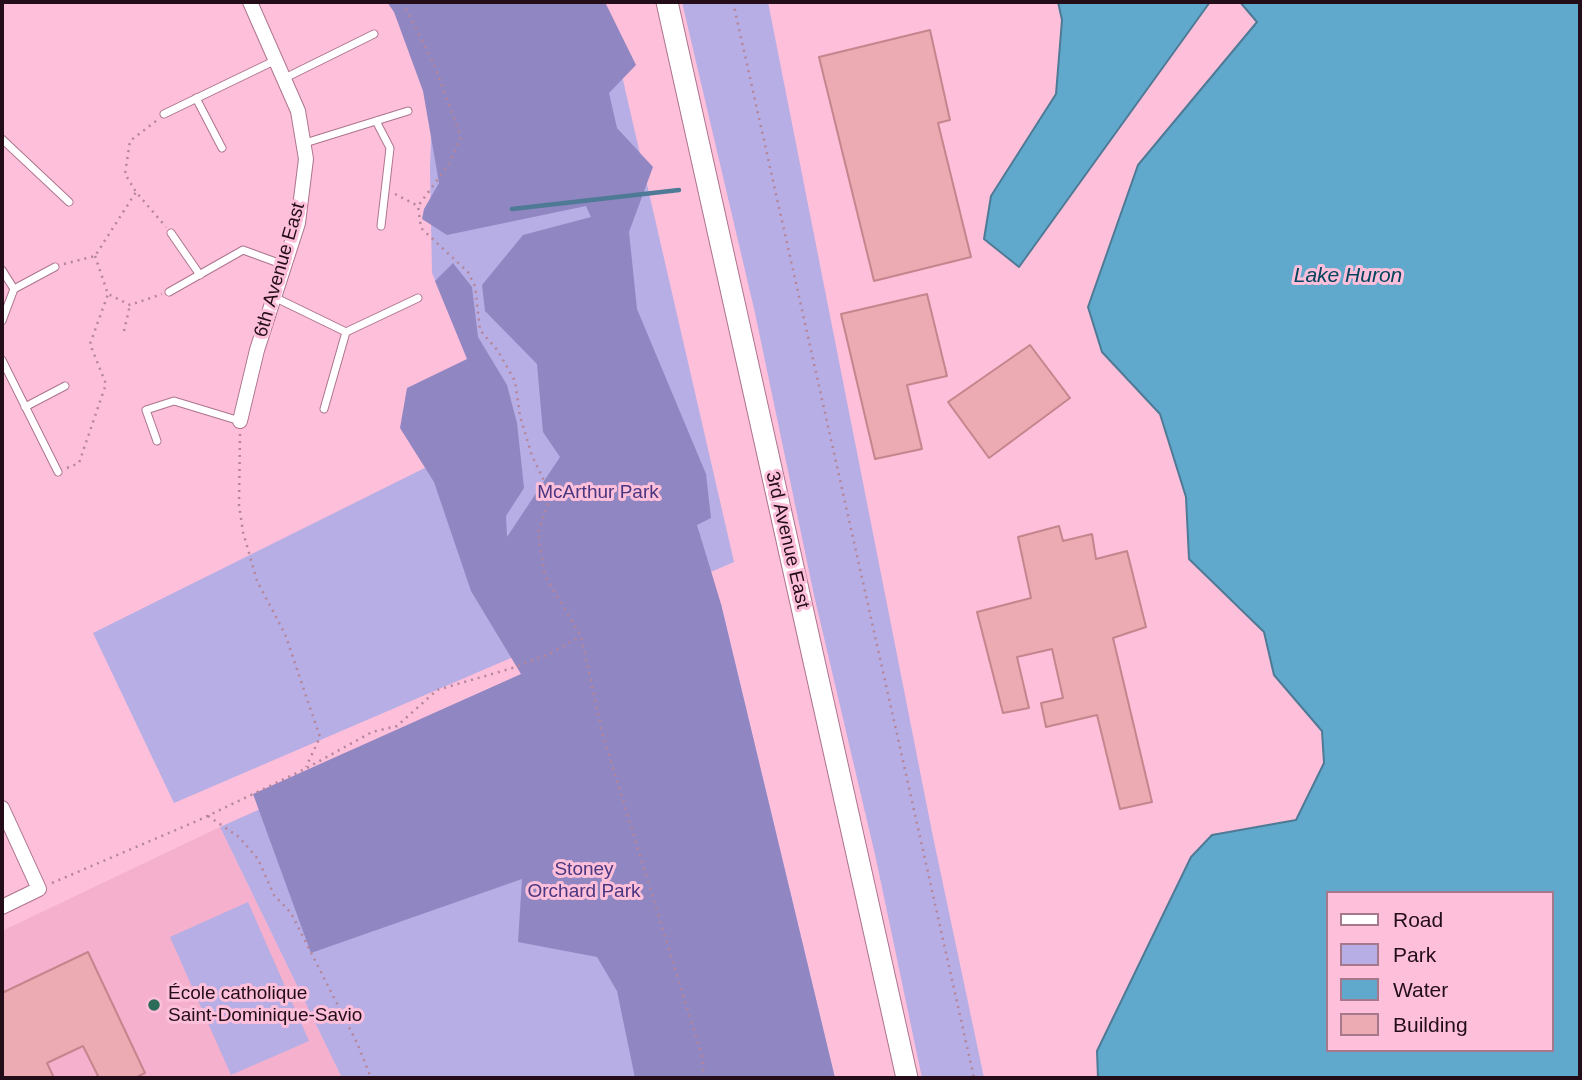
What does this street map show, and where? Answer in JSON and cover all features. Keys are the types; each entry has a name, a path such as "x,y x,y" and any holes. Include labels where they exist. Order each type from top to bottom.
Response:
{"main road":[{"name":"3rd Avenue East","path":"667,2 907,1078"}],"street":[{"name":"6th Avenue East","path":"240,421 255,357 298,223 306,175 305,143 298,111 250,2"},
{"path":"2,808 39,889 2,907"}],"lane":[{"path":"285,78 374,34"},
{"path":"164,114 276,60"},
{"path":"196,98 222,148"},
{"path":"305,143 408,111"},
{"path":"376,121 390,148 381,226"},
{"path":"2,139 69,202"},
{"path":"172,233 200,275"},
{"path":"169,292 243,250 284,265"},
{"path":"2,321 14,289 55,267"},
{"path":"2,270 14,289"},
{"path":"274,297 346,332"},
{"path":"324,409 346,332 418,298"},
{"path":"2,360 58,472"},
{"path":"25,407 65,386"},
{"path":"157,440 146,410 174,401 240,421"}],"path":[{"path":"406,2 405,7 433,62 461,137 447,167 418,206 421,228 468,272 475,286 480,330 515,381 520,416 532,456 551,495 538,533 545,576 581,636 603,736 702,1056 704,1078"},
{"path":"733,2 913,820 974,1078"},
{"path":"164,114 130,141 125,174 136,192 172,233"},
{"path":"385,190 418,206"},
{"path":"55,267 95,256 136,192"},
{"path":"58,472 79,463 106,384 90,344 108,294 95,256"},
{"path":"108,294 130,306 169,292"},
{"path":"124,331 130,306"},
{"path":"240,421 239,505 243,532 257,581 285,634 320,737 305,769"},
{"path":"39,889 208,816 305,769 372,732 397,726 437,690 516,667 551,653 581,636"},
{"path":"208,816 239,836 258,859 274,895 291,913 357,1043 371,1078"}],"shaded area":[{"name":"École catholique Saint-Dominique-Savio","path":"220,827 342,1078 2,1078 2,931"}],"green space":[{"path":"387,2 605,2 636,65 609,93 617,128 653,167 629,232 637,309 706,474 711,518 697,525 721,604 835,1078 635,1078 617,991 597,957 518,942 522,879 311,953 253,794 521,674 471,591 434,482 400,428 407,388 467,359 435,281 453,263 472,287 478,337 507,385 517,423 524,488 506,516 507,537 560,457 543,432 537,364 485,311 482,285 523,235 591,217 586,206 447,235 422,219 424,209 439,183 423,91 394,12"},
{"name":"McArthur Park","path":"436,2 605,2 734,562 174,803 93,633 499,431 432,273 430,169"},
{"path":"682,2 768,2 932,832 984,1078 922,1078 876,859 814,595 755,313"},
{"name":"Stoney Orchard Park","path":"721,604 835,1078 342,1078 220,827"},
{"path":"248,902 309,1041 231,1075 170,937"}],"water":[{"path":"1058,2 1210,2 1019,267 984,239 991,196 1056,94 1062,20"},
{"name":"Lake Huron","path":"1240,2 1580,2 1580,1078 1098,1078 1097,1051 1191,857 1212,835 1296,820 1324,763 1322,731 1274,675 1264,632 1189,559 1186,497 1160,414 1102,352 1088,307 1138,165 1257,22"}],"building":[{"path":"930,30 950,120 938,123 971,257 874,281 819,57"},
{"path":"927,294 947,376 907,385 922,449 875,459 841,314"},
{"path":"1030,345 1070,398 989,458 948,402"},
{"path":"1059,526 1063,541 1092,534 1096,559 1127,551 1146,627 1113,638 1152,802 1120,809 1097,715 1046,727 1041,703 1063,698 1052,649 1017,657 1029,708 1003,713 977,612 1031,598 1018,537"},
{"path":"88,952 145,1073 135,1078 99,1078 83,1046 47,1063 54,1078 2,1078 2,993"}],"waterway":[{"path":"512,209 679,190"}],"place":[{"name":"École catholique Saint-Dominique-Savio","path":"154,1005"}]}
